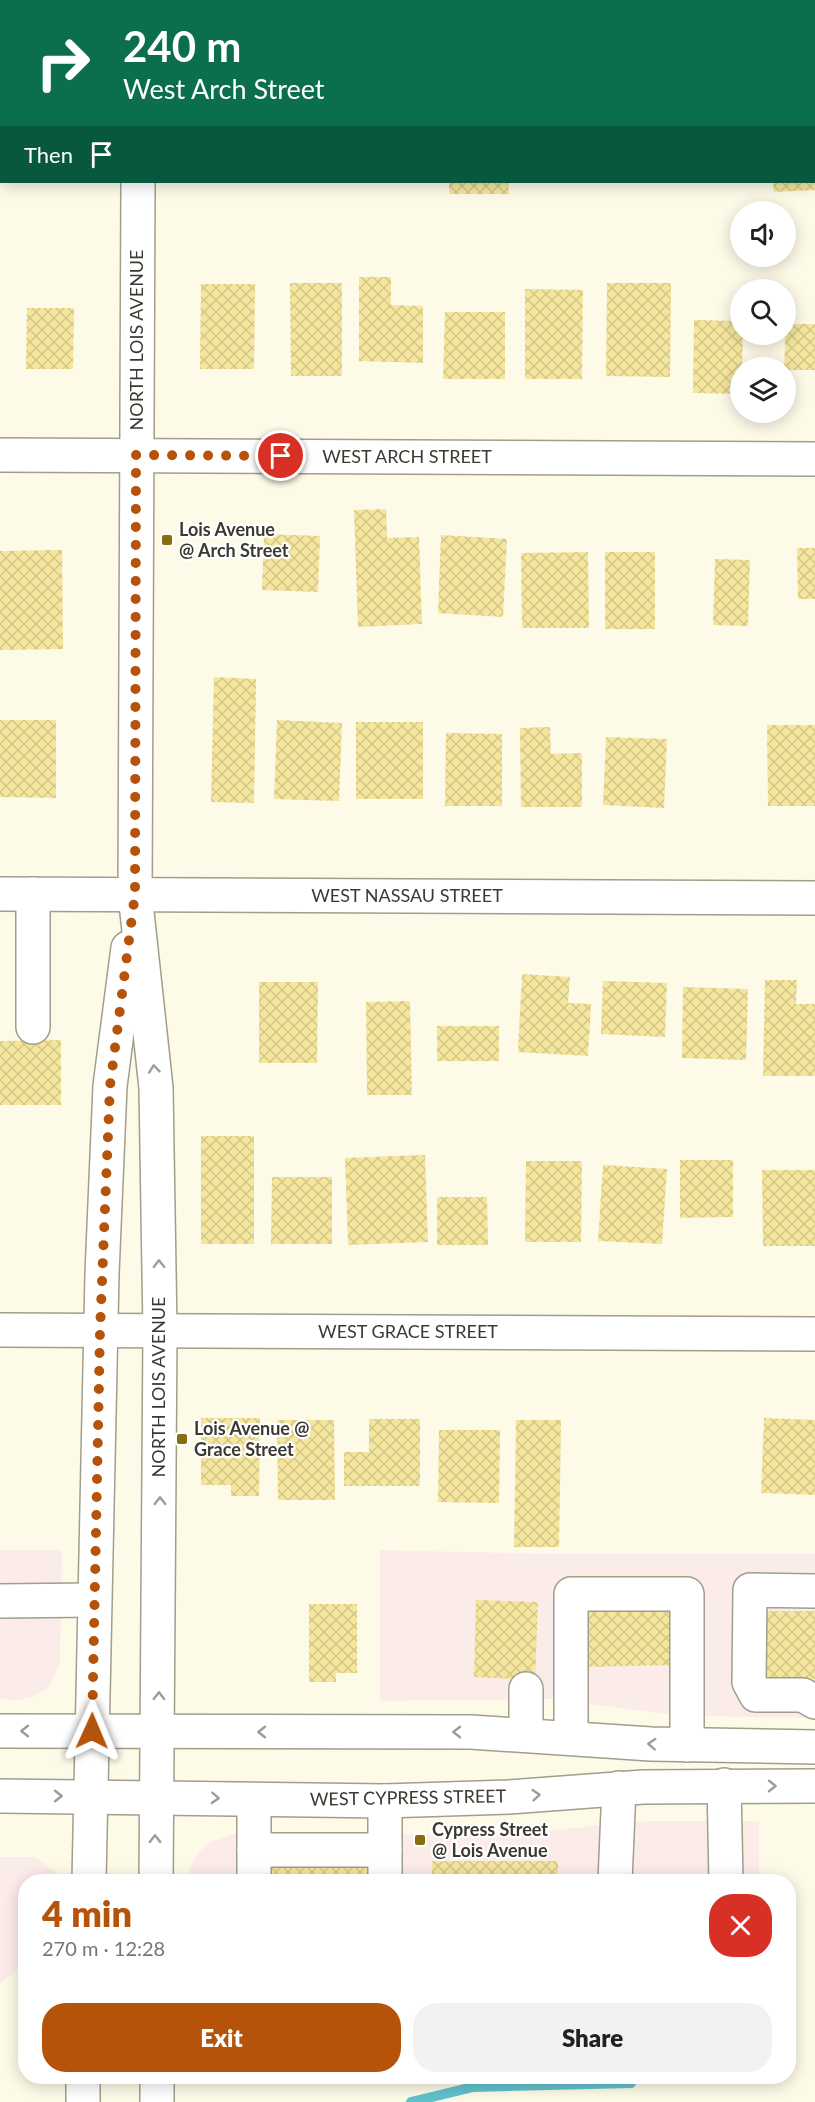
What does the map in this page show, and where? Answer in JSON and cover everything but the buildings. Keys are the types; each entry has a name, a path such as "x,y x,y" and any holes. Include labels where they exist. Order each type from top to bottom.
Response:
{"street":[{"name":"NORTH LOIS AVENUE","path":"138,183 135,894 156,1088 160,1331 156,1874"},
{"name":"WEST ARCH STREET","path":"0,455 815,459"},
{"name":"WEST NASSAU STREET","path":"0,894 815,898"},
{"path":"33,894 33,1027"},
{"name":"NORTH LOIS AVENUE","path":"90,1874 100,1331 110,1086 135,894"},
{"name":"WEST GRACE STREET","path":"0,1330 815,1334"},
{"path":"815,1591 750,1590 749,1682 756,1695 803,1695 815,1702"},
{"path":"571,1738 571,1594 687,1594 687,1745"},
{"path":"0,1601 94,1600"},
{"path":"526,1689 526,1735"},
{"path":"762,1695 762,1747"},
{"path":"0,1731 526,1735 687,1745 815,1747"},
{"path":"724,1785 726,1874"},
{"name":"WEST CYPRESS STREET","path":"0,1796 156,1796 254,1800 385,1801 509,1797 619,1788 724,1785 815,1786"},
{"path":"615,1874 619,1788"},
{"path":"254,1800 254,1865 385,1865 385,1801"},
{"path":"83,2084 83,2102"},
{"path":"157,2084 157,2102"}],"shaded area":[{"path":"0,1550 62,1550 60,1662 50,1686 35,1696 18,1700 0,1699"},
{"path":"380,1550 551,1554 815,1554 815,1718 681,1716 552,1699 380,1701"},
{"path":"643,1821 759,1821 759,1874 190,1874 190,1868 198,1853 209,1842 237,1833 505,1835"},
{"path":"0,1857 35,1857 55,1874 18,1874 18,1969 0,1984"}],"waterway":[{"path":"411,2102 473,2087 592,2084"}],"place":[{"name":"Lois Avenue @ Arch Street","path":"167,540"},
{"name":"Lois Avenue @ Grace Street","path":"182,1439"},
{"name":"Cypress Street @ Lois Avenue","path":"420,1840"}],"route":[{"path":"92,1731 100,1331 110,1086 135,894 136,455 281,456"}]}
